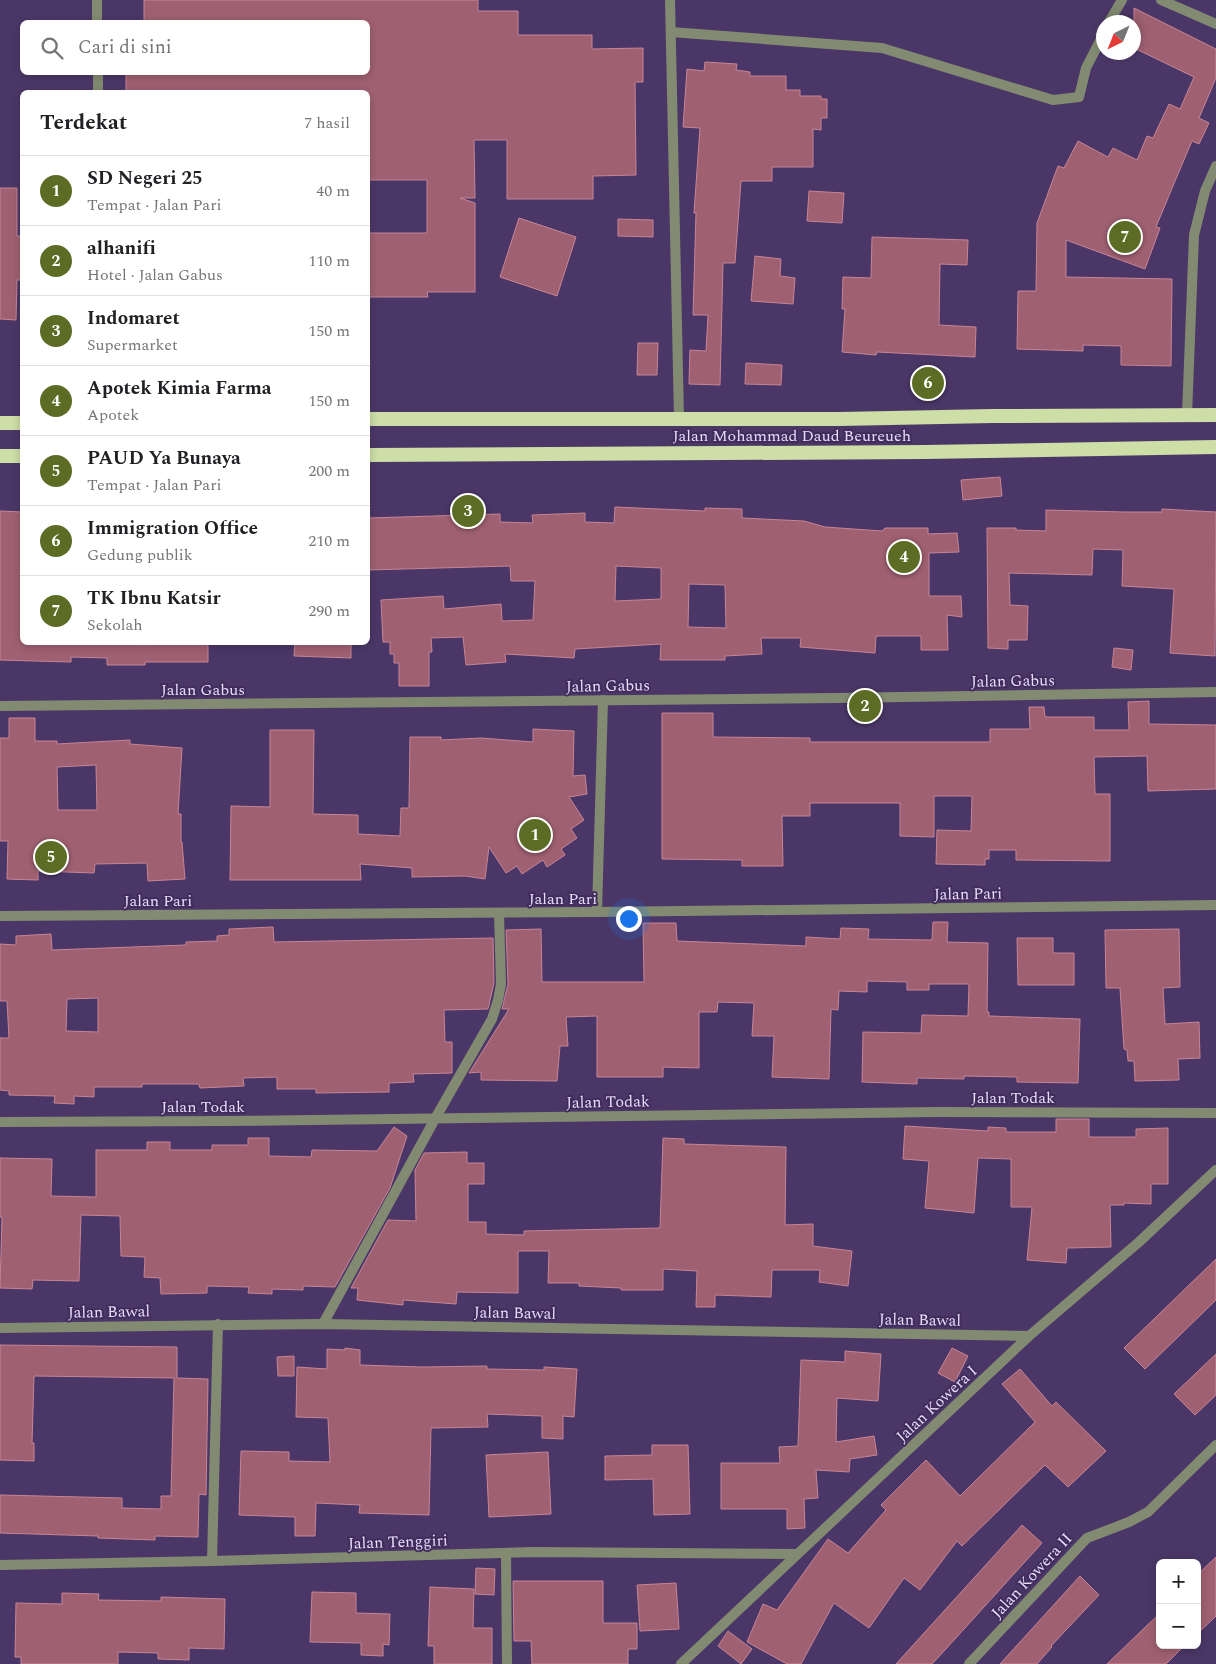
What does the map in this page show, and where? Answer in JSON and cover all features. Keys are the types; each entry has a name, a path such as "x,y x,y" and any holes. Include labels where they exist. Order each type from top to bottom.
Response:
{"highway":[{"name":"Jalan Mohammad Daud Beureueh","path":"370,419 838,419 1216,415"},
{"path":"0,423 20,423"},
{"name":"Jalan Mohammad Daud Beureueh","path":"370,455 925,452 1216,447"},
{"path":"0,456 20,456"}],"street":[{"path":"97,0 97,20"},
{"path":"670,0 679,418"},
{"path":"1113,15 1122,0"},
{"path":"1161,0 1216,24"},
{"path":"671,32 882,48 1053,100 1079,97 1086,68 1096,49"},
{"path":"98,75 98,90"},
{"path":"1187,414 1194,235 1205,191 1216,166"},
{"name":"Jalan Gabus","path":"0,706 848,698 1216,692"},
{"path":"597,912 603,700"},
{"name":"Jalan Pari","path":"0,916 499,913 1216,905"},
{"path":"323,1324 495,1011 501,984 499,913"},
{"name":"Jalan Todak","path":"0,1122 938,1112 1216,1113"},
{"name":"Jalan Kowera I","path":"681,1664 1029,1336 1139,1242 1216,1170"},
{"path":"212,1561 218,1324"},
{"name":"Jalan Bawal","path":"0,1328 323,1324 1029,1336"},
{"name":"Jalan Kowera II","path":"969,1664 1087,1538 1130,1522 1148,1512 1216,1445"},
{"path":"506,1553 507,1664"},
{"name":"Jalan Tenggiri","path":"0,1565 506,1553 797,1554"}],"building":[{"path":"144,0 478,0 478,11 518,11 518,35 592,35 592,49 643,48 643,82 635,82 636,175 593,176 593,199 507,199 507,140 474,140 475,198 460,198 475,203 475,292 427,292 428,297 370,297 370,233 427,233 427,180 370,180 370,90 126,90 126,75 370,75 370,20 144,20"},
{"path":"1134,8 1216,49 1216,78 1199,118 1209,123 1199,144 1192,141 1156,227 1160,228 1145,269 1066,240 1066,277 1172,279 1171,366 1121,365 1121,346 1083,345 1083,351 1017,349 1018,291 1036,291 1037,223 1058,166 1064,168 1078,141 1108,157 1113,148 1137,160 1147,136 1153,138 1169,104 1180,109 1194,77 1141,51 1141,15 1134,15"},
{"path":"705,62 737,64 736,70 750,72 750,76 786,76 786,90 800,90 800,96 821,96 821,99 827,99 827,118 821,118 821,130 813,129 813,167 772,167 772,181 741,181 735,263 723,263 720,385 689,384 690,350 706,351 708,315 693,315 696,213 694,213 700,128 683,127 687,69 704,71"},
{"path":"0,188 17,188 17,236 20,236 20,280 17,280 16,320 0,319"},
{"path":"809,191 844,193 842,223 807,221"},
{"path":"519,218 576,237 557,296 500,277"},
{"path":"618,219 653,220 653,237 618,236"},
{"path":"872,237 968,240 967,265 940,264 939,325 976,327 975,357 877,352 876,355 842,352 845,309 842,309 843,277 871,278"},
{"path":"755,256 781,259 780,276 795,278 793,304 751,301"},
{"path":"638,343 658,343 657,375 637,375"},
{"path":"746,363 782,365 781,385 745,384"},
{"path":"1000,477 1002,496 963,500 961,480"},
{"path":"615,507 705,511 705,508 742,509 742,518 804,521 825,527 882,531 885,528 928,528 928,534 957,533 959,552 929,553 929,596 961,596 962,617 947,615 948,650 921,650 921,636 876,636 875,653 800,647 801,638 761,638 762,654 725,656 725,660 660,660 661,644 575,649 574,658 505,654 506,662 466,665 463,637 431,638 432,652 429,652 429,686 399,686 399,663 394,663 394,654 390,654 390,642 383,642 381,600 443,596 444,609 501,604 502,621 533,620 535,581 511,581 510,566 370,570 370,518 500,514 500,522 533,523 532,515 585,513 585,522 614,523","holes":["616,566 661,568 661,599 615,601","689,584 725,585 726,628 688,627"]},
{"path":"1162,509 1216,512 1215,656 1170,653 1174,589 1122,586 1123,550 1093,549 1092,575 1009,573 1010,605 1028,606 1027,640 1008,640 1008,649 988,648 987,528 1046,531 1046,510 1162,512"},
{"path":"0,511 20,512 20,645 208,645 208,662 145,662 145,665 107,665 107,658 71,657 71,662 0,660"},
{"path":"295,645 351,645 351,658 294,656"},
{"path":"1114,648 1133,650 1131,670 1112,667"},
{"path":"1149,701 1149,724 1216,725 1216,789 1148,791 1147,756 1094,757 1095,794 1110,794 1110,861 1016,860 1016,850 989,850 989,859 985,859 985,865 936,864 937,830 971,831 972,796 934,796 934,837 900,836 900,803 810,803 810,816 782,816 783,866 742,866 742,860 662,859 662,713 713,713 713,737 810,738 810,742 990,742 990,729 1030,729 1029,707 1044,707 1045,717 1094,717 1094,730 1129,730 1128,702"},
{"path":"9,718 35,718 35,741 57,741 57,744 130,740 130,744 182,748 178,814 181,814 181,842 185,879 148,881 147,863 95,864 94,873 38,871 38,880 7,879 8,841 0,841 0,738 9,738","holes":["96,765 97,810 58,810 57,767"]},
{"path":"533,729 574,731 573,776 585,775 587,794 569,797 584,820 571,829 577,838 561,849 565,855 547,867 543,860 522,874 517,866 506,873 489,847 485,879 465,876 412,877 412,868 360,864 361,880 230,880 231,806 270,807 270,730 314,730 313,814 358,815 358,834 400,836 401,808 409,808 410,737 441,737 441,740 481,738 533,742"},
{"path":"933,922 948,922 947,942 988,943 987,1012 989,1012 989,1016 1080,1019 1078,1083 1017,1082 1017,1077 964,1076 964,1079 917,1078 917,1084 862,1082 863,1032 921,1033 922,1015 968,1016 969,984 929,984 929,990 907,990 907,982 867,981 867,992 839,991 838,1010 831,1009 829,1079 772,1077 774,1036 752,1036 754,1003 718,1002 717,1012 699,1012 699,1068 663,1067 663,1077 597,1077 597,1016 566,1017 568,1046 560,1046 557,1081 481,1080 481,1072 469,1073 509,1009 502,1009 508,984 506,930 541,929 542,982 644,982 643,923 676,923 677,941 806,946 806,937 840,939 841,928 869,929 868,939 932,940"},
{"path":"273,927 274,942 493,938 494,983 488,1009 444,1010 445,1042 452,1042 452,1073 413,1074 414,1082 389,1083 389,1092 316,1093 316,1089 277,1089 277,1077 243,1078 244,1086 200,1088 199,1084 142,1084 142,1087 94,1087 94,1097 74,1096 74,1104 54,1103 55,1096 9,1095 9,1091 0,1090 0,1038 9,1038 7,1001 0,1001 0,944 16,945 16,936 51,934 52,950 186,945 186,942 217,941 217,936 229,935 229,929","holes":["98,998 98,1032 66,1031 67,999"]},
{"path":"1179,929 1180,987 1163,988 1165,1024 1199,1022 1200,1058 1178,1059 1179,1080 1135,1081 1134,1061 1128,1061 1127,1050 1124,1049 1120,988 1106,988 1105,930"},
{"path":"1017,938 1053,938 1053,953 1074,953 1074,985 1018,985"},
{"path":"1056,1119 1089,1119 1089,1137 1136,1137 1136,1129 1168,1128 1168,1184 1151,1184 1151,1204 1124,1203 1124,1205 1110,1205 1111,1247 1067,1248 1066,1263 1027,1260 1032,1207 1011,1207 1011,1159 978,1158 974,1213 925,1208 929,1161 903,1159 905,1126 988,1131 988,1127 1006,1128 1006,1132 1056,1132"},
{"path":"394,1127 407,1136 390,1188 335,1287 303,1286 303,1290 272,1289 272,1294 248,1293 249,1287 207,1286 207,1293 161,1294 160,1278 144,1277 145,1257 121,1256 120,1216 81,1215 79,1281 33,1280 32,1289 0,1288 2,1217 0,1217 0,1158 52,1159 51,1196 96,1197 96,1150 147,1150 147,1142 170,1142 170,1150 212,1150 212,1145 248,1145 248,1138 269,1138 269,1156 311,1157 312,1150 377,1151"},
{"path":"663,1138 684,1139 684,1144 786,1147 785,1225 813,1224 813,1246 852,1251 848,1286 819,1282 820,1270 772,1270 771,1297 715,1295 715,1307 696,1307 697,1271 663,1269 663,1290 621,1290 621,1288 579,1286 579,1283 548,1283 549,1251 518,1251 518,1293 457,1292 456,1304 403,1300 403,1305 357,1300 358,1288 351,1288 388,1220 416,1221 415,1170 424,1153 467,1152 467,1163 484,1163 484,1184 468,1184 468,1222 486,1222 486,1234 524,1235 524,1231 660,1228"},
{"path":"1216,1259 1216,1300 1145,1369 1124,1348"},
{"path":"0,1345 177,1347 177,1378 208,1379 206,1495 199,1494 198,1537 155,1536 155,1540 0,1533 0,1495 122,1498 122,1508 161,1509 161,1496 171,1496 174,1378 34,1376 32,1443 34,1443 34,1461 0,1460"},
{"path":"345,1348 360,1350 360,1365 422,1367 487,1366 487,1369 544,1370 544,1367 577,1369 574,1417 563,1416 563,1439 542,1438 542,1416 487,1414 488,1427 431,1428 429,1515 359,1513 360,1505 316,1503 315,1536 295,1536 295,1517 239,1515 241,1451 289,1452 289,1461 330,1462 328,1418 296,1417 297,1367 327,1369 327,1349 345,1350"},
{"path":"952,1348 968,1356 955,1382 938,1373"},
{"path":"845,1351 881,1354 878,1401 837,1398 836,1442 874,1436 877,1455 850,1459 849,1472 816,1470 818,1498 804,1499 805,1528 787,1529 787,1509 721,1509 721,1463 780,1463 779,1447 798,1446 801,1360 845,1362"},
{"path":"1216,1354 1216,1395 1195,1415 1174,1394"},
{"path":"294,1356 294,1376 278,1376 277,1357"},
{"path":"1020,1369 1052,1406 1056,1402 1106,1451 1068,1487 1045,1465 962,1546 957,1541 920,1590 904,1578 869,1628 834,1603 801,1664 787,1664 747,1642 763,1604 777,1610 828,1539 848,1553 886,1510 881,1505 926,1460 960,1496 1035,1422 1002,1384"},
{"path":"652,1445 688,1445 690,1514 654,1515 653,1479 605,1480 605,1456 652,1455"},
{"path":"548,1452 551,1514 489,1517 486,1455"},
{"path":"1022,1525 1042,1543 932,1664 896,1664"},
{"path":"1216,1557 1216,1616 1201,1630 1201,1604 1201,1571"},
{"path":"476,1568 495,1569 494,1595 475,1594"},
{"path":"1080,1576 1099,1595 1051,1646 1037,1664 1000,1664"},
{"path":"513,1581 603,1581 603,1623 637,1623 637,1649 628,1649 628,1664 532,1664 531,1641 514,1641"},
{"path":"676,1583 679,1629 640,1631 637,1585"},
{"path":"430,1587 474,1589 473,1628 492,1628 492,1664 434,1664 434,1646 428,1646"},
{"path":"312,1592 356,1593 356,1613 390,1614 389,1645 383,1644 383,1656 361,1655 361,1643 310,1642"},
{"path":"62,1593 99,1594 98,1600 161,1601 161,1597 225,1599 224,1649 189,1648 189,1660 158,1659 158,1653 118,1652 118,1664 21,1664 21,1657 15,1657 16,1603 62,1604"},
{"path":"1156,1617 1156,1649 1181,1649 1166,1664 1107,1664"},
{"path":"728,1631 752,1649 741,1664 718,1646"}],"place":[{"name":"TK Ibnu Katsir","path":"1125,237"},
{"name":"Immigration Office","path":"928,383"},
{"name":"Indomaret","path":"468,511"},
{"name":"Apotek Kimia Farma","path":"904,557"},
{"name":"alhanifi","path":"865,706"},
{"name":"SD Negeri 25","path":"535,835"},
{"name":"PAUD Ya Bunaya","path":"51,857"}]}
